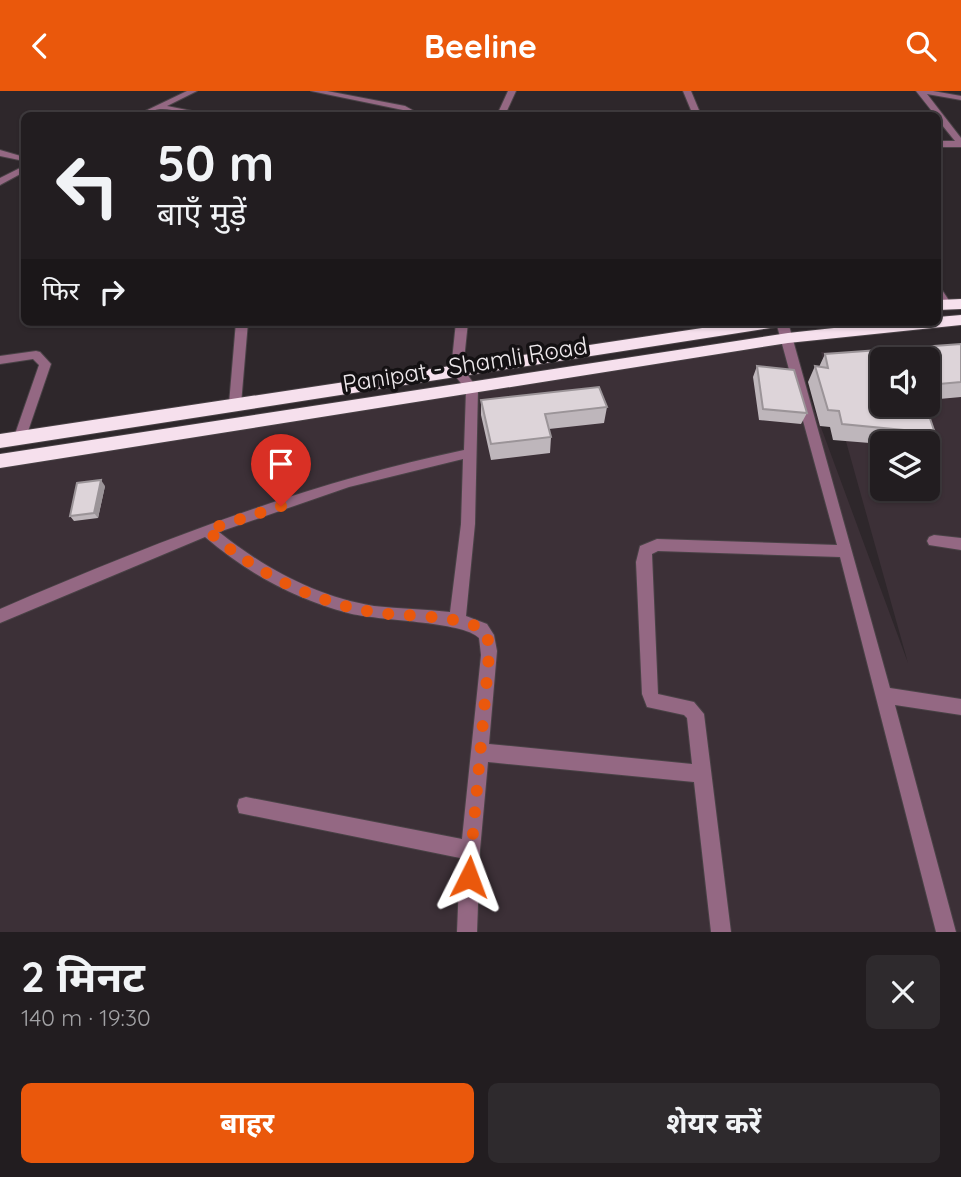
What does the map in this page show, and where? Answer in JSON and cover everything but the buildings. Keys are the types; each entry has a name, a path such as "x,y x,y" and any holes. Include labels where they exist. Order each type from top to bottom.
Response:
{"highway":[{"name":"Panipat - Shamli Road","path":"941,322 961,320"},
{"name":"Panipat - Shamli Road","path":"0,440 457,370 782,327 813,326"},
{"name":"Panipat - Shamli Road","path":"0,461 472,389 782,327"}],"street":[{"path":"148,112 192,91"},
{"path":"315,91 410,112"},
{"path":"502,112 512,91"},
{"path":"687,91 696,112"},
{"path":"936,112 920,91 961,98"},
{"path":"160,107 184,112"},
{"path":"941,118 961,144"},
{"path":"941,144 961,144"},
{"path":"0,153 21,158"},
{"path":"0,182 21,171"},
{"path":"235,404 242,326"},
{"path":"457,622 468,524 472,389 457,370 462,326"},
{"path":"782,327 846,551 946,932"},
{"path":"0,359 36,355 42,358 45,364 20,437"},
{"path":"0,616 207,530 403,466 470,453"},
{"path":"207,530 234,554 273,578 318,596 371,612 478,627 488,640 489,655 470,850 467,932"},
{"path":"934,541 961,544"},
{"path":"721,932 695,714 688,708 651,699 643,562 645,550 657,545 846,551"},
{"path":"883,695 961,707"},
{"path":"480,752 702,774"},
{"path":"246,806 470,850"}],"shaded area":[{"path":"788,338 908,663 821,352 870,351 870,417 940,417 940,350 961,350 961,932 0,932 0,457"}],"route":[{"path":"281,506 207,530 234,554 273,578 318,596 371,612 457,622 478,627 484,632 488,640 489,655 469,877"}]}
